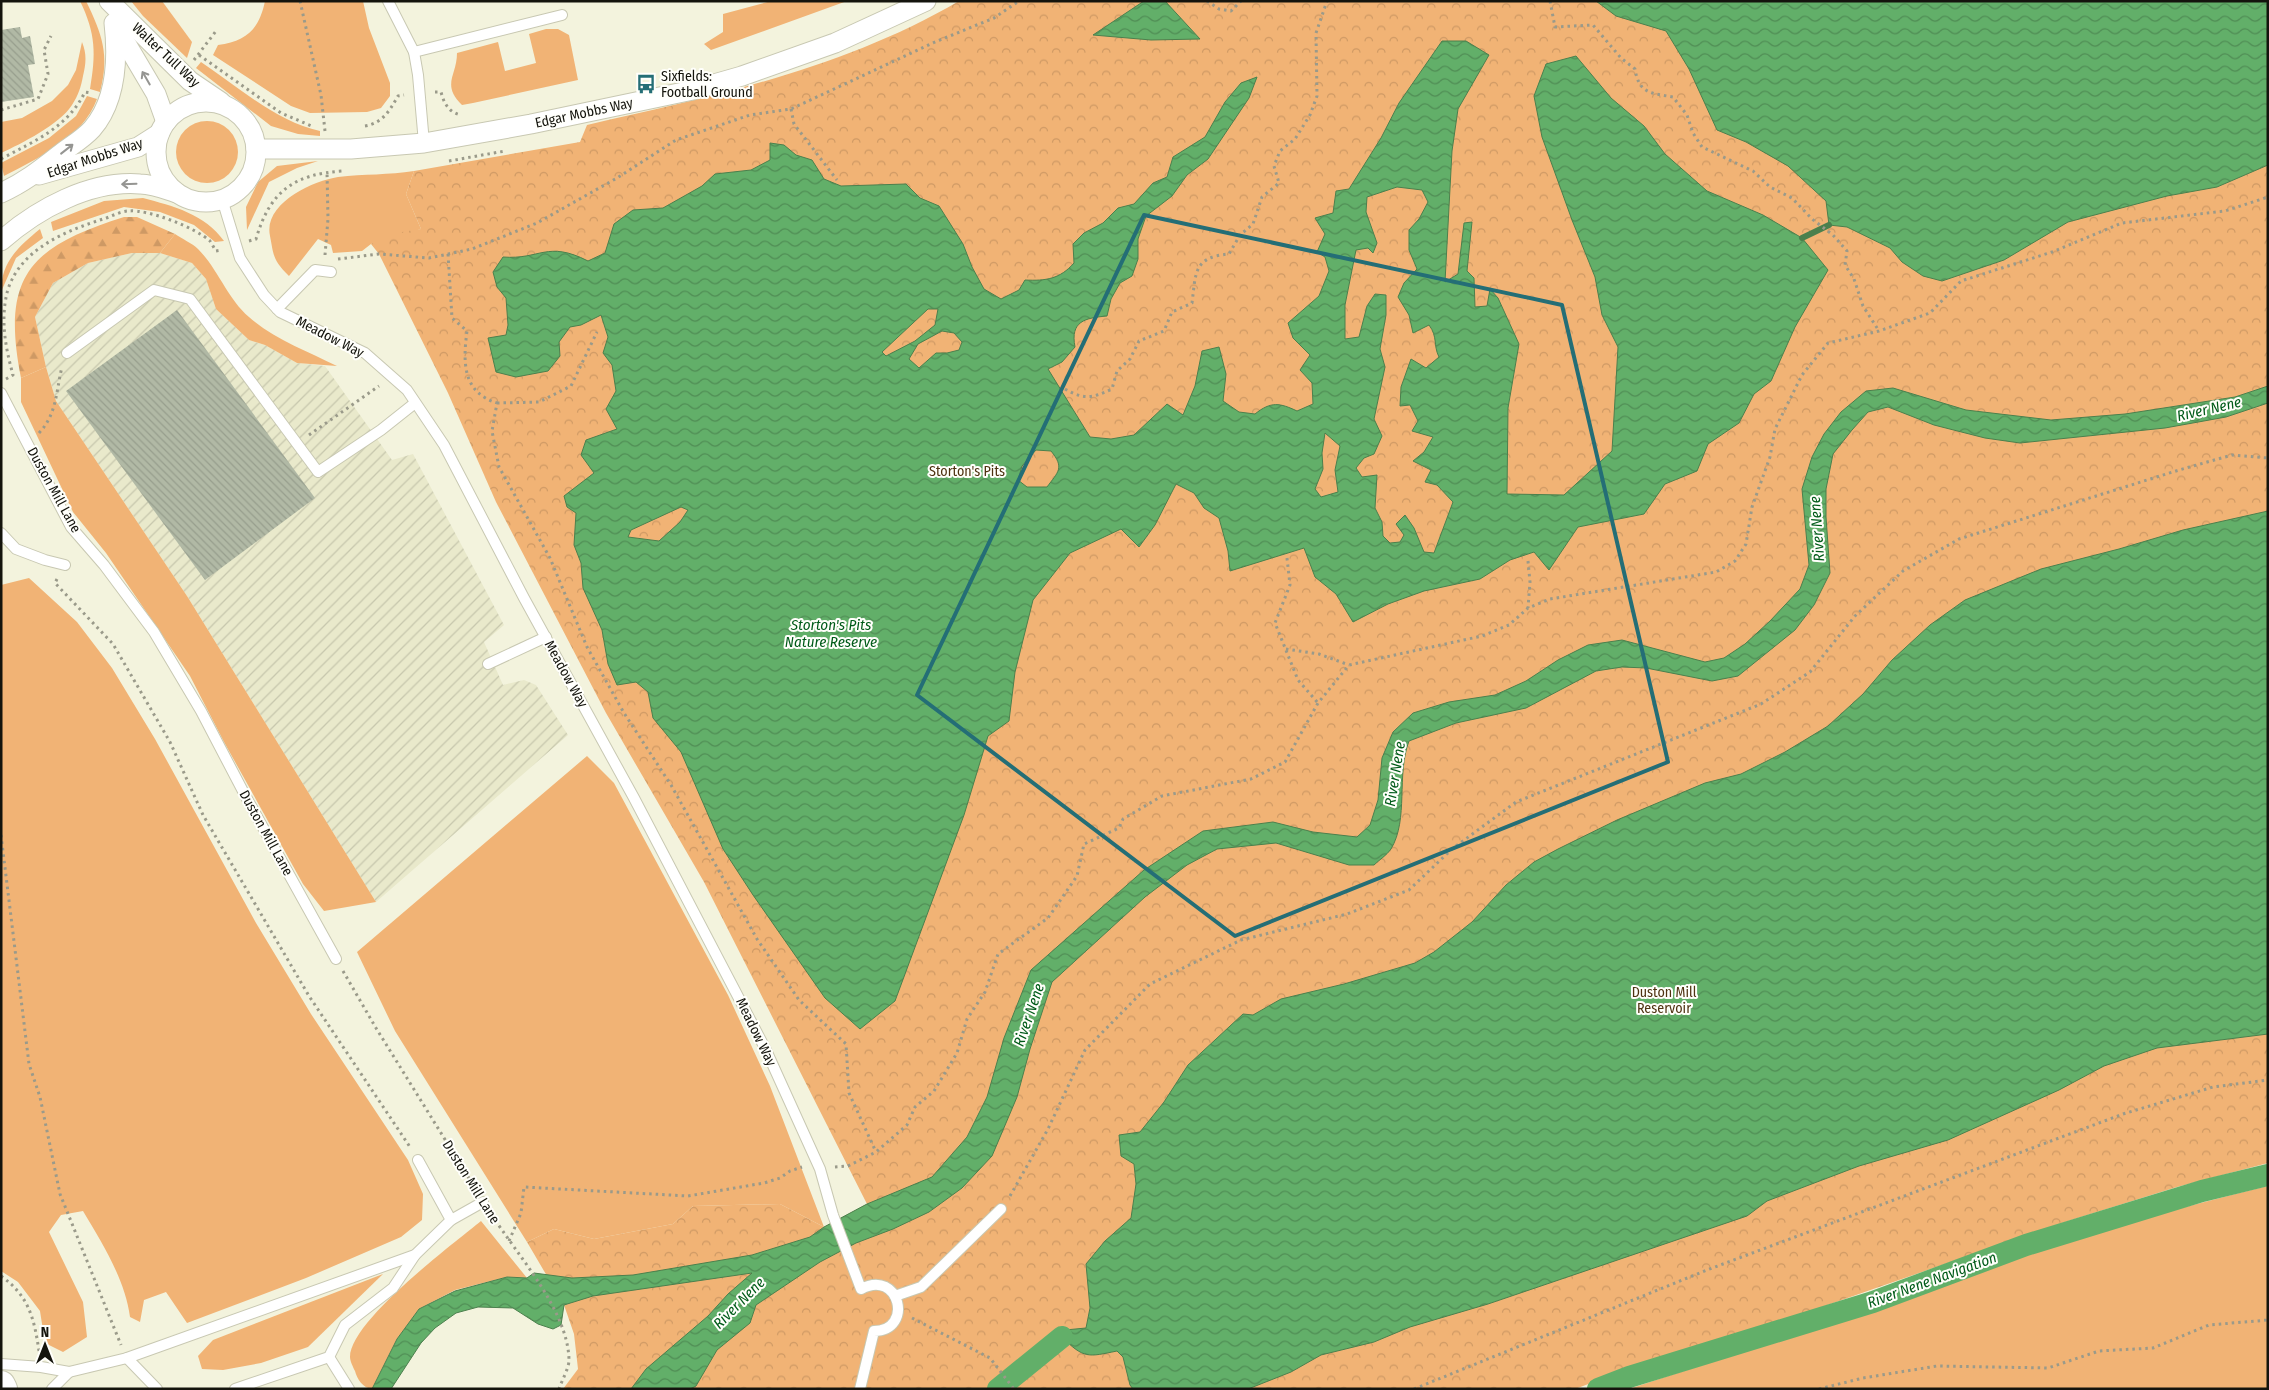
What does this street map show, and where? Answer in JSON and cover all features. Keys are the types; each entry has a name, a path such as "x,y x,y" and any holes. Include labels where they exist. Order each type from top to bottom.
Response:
{"street":[{"name":"Walter Tull Way","path":"103,1 156,94 163,128"},
{"name":"Walter Tull Way","path":"109,1 190,81 226,106"},
{"name":"Edgar Mobbs Way","path":"256,150 351,150 424,143 531,124 709,85 777,64 835,43 926,1"},
{"name":"Edgar Mobbs Way","path":"29,179 91,130 102,114 114,83 116,60 114,22"},
{"path":"1,241 21,224 42,211 91,191 118,184 140,184 177,193 191,200 207,202 222,200 234,193 244,184 252,172 256,159 256,150 251,130 238,115 226,106 205,102 193,103 174,114 163,128 156,146 156,159 160,172 167,184 177,193"},
{"name":"Edgar Mobbs Way","path":"1,193 29,179 138,147 163,128"}],"lane":[{"path":"388,1 414,52 424,143"},
{"path":"414,52 562,15"},
{"name":"Meadow Way","path":"222,200 245,269 277,309 365,353 407,390 444,445 721,962 766,1050 820,1169 833,1215 854,1275 861,1289 876,1284 890,1290 896,1296"},
{"path":"277,309 296,288 318,270 331,272"},
{"path":"67,353 154,290 190,299 318,472 381,430 415,403"},
{"name":"Duston Mill Lane","path":"1,393 71,527 104,565 158,640 201,711 246,798 336,959"},
{"path":"1,533 16,549 65,565"},
{"path":"488,664 546,638"},
{"path":"418,1160 452,1220"},
{"path":"235,1389 329,1357 345,1325 393,1288 415,1255 452,1220 484,1202"},
{"path":"860,1389 874,1331 885,1329 892,1325 899,1311 896,1296 921,1287 1001,1209"},
{"path":"1,1364 41,1367 69,1372 127,1358 415,1255"},
{"path":"329,1357 349,1389"},
{"path":"127,1358 158,1389"},
{"path":"52,1389 69,1372"}],"path":[{"path":"300,1 321,95 325,129"},
{"path":"318,270 326,261 380,254 429,258 472,249 537,223 618,178 676,140 750,115 791,109 935,42 994,18 1019,1"},
{"path":"1207,1 1219,9 1231,11 1241,1"},
{"path":"1065,389 1078,396 1097,396 1112,389 1117,371 1130,359 1139,341 1164,331 1172,312 1192,303 1196,270 1212,255 1229,254 1240,235 1253,224 1262,197 1279,183 1274,166 1280,151 1295,139 1310,115 1317,96 1316,33 1327,1"},
{"path":"1550,1 1556,27 1594,25 1621,58 1635,68 1637,81 1647,92 1673,97 1687,115 1693,133 1702,147 1753,171 1770,187 1792,198 1812,219 1834,235 1847,251 1845,264 1854,279 1863,306 1878,331"},
{"path":"216,31 199,55 281,113 307,125 325,129 334,128"},
{"path":"1,110 38,99 48,74 44,50 51,36"},
{"path":"1,159 54,129 77,108 85,92"},
{"path":"441,92 447,107 452,112 463,115"},
{"path":"361,126 381,120 389,113 398,96"},
{"path":"791,109 794,124 837,180"},
{"path":"256,239 264,216 278,194 301,179 327,172 328,219 324,248 326,261"},
{"path":"1285,649 1319,654 1349,665 1482,636 1509,625 1528,608 1550,599 1716,572 1734,561 1746,544 1752,506 1770,457 1774,429 1802,375 1828,343 1878,331 1930,313 1961,281 2052,252 2122,223 2225,211 2268,197"},
{"path":"1,382 13,375 3,337 3,312 7,289 15,273 30,256 50,240 77,228 128,211 148,213 190,229 210,242 216,251"},
{"path":"448,254 452,318 467,331 464,359 470,382 485,399 497,403 539,402 571,386 597,332"},
{"path":"29,445 48,424 56,401 67,353"},
{"path":"296,443 379,386"},
{"path":"497,403 492,431 499,467 550,558 587,647 624,713 671,785 758,939 799,1000 846,1044 849,1094 876,1152"},
{"path":"1001,1209 1022,1178 1048,1129 1085,1050 1150,984 1241,940 1347,914 1409,890 1452,849 1516,802 1761,704 1810,672 1855,616 1903,571 1959,539 2179,470 2232,456 2268,458"},
{"path":"1287,558 1290,585 1276,623 1298,680 1318,702"},
{"path":"1528,561 1530,582 1528,608"},
{"path":"65,565 55,583 112,644 170,742 204,816 309,996 418,1160"},
{"path":"509,1241 520,1213 524,1187 688,1196 764,1183 780,1178 800,1167 820,1169 848,1166 876,1152 907,1125 915,1108 934,1091 957,1053 967,1019 985,992 998,954 1048,918 1077,876 1084,844 1119,828 1123,819 1162,796 1250,779 1285,762 1318,702 1349,665"},
{"path":"1,835 29,1064 40,1097 60,1194 127,1358"},
{"name":"Duston Mill Lane","path":"336,959 376,1028 484,1202 509,1241 534,1273 561,1325 569,1361 559,1389"},
{"path":"1414,1389 1707,1270 2123,1114 2213,1087 2268,1080"},
{"path":"1,1276 15,1286 31,1311 41,1367"},
{"path":"899,1311 990,1358 1014,1389"},
{"path":"1819,1389 1864,1378 1937,1366 2048,1368 2099,1351 2153,1348 2209,1325 2268,1320"}],"highlighted area":[{"path":"1144,215 1562,305 1668,762 1235,936 917,695"}],"shaded area":[{"path":"132,253 160,253 192,263 206,279 216,309 249,340 265,345 297,363 325,366 392,460 413,454 504,625 484,642 503,685 524,680 536,685 568,735 376,902 187,596 56,401 35,317 53,283 88,263"}],"green space":[{"path":"80,1 86,1 103,45 104,67 100,92 90,89 94,54 92,34"},
{"path":"131,1 162,1 192,42 187,58 143,16"},
{"path":"265,1 363,1 369,28 390,83 390,96 381,108 367,112 310,113 291,106 213,55 218,45 236,41 244,37 255,27"},
{"path":"771,1 847,1 711,50 704,44 723,32 723,14"},
{"name":"Storton's Pits","path":"959,1 2268,1 2268,1163 2177,1187 2068,1221 1796,1316 1658,1358 1575,1389 563,1389 578,1369 574,1334 564,1305 527,1242 554,1229 594,1239 673,1224 693,1206 780,1204 824,1227 867,1204 704,882 606,713 496,502 448,393 379,254 371,244 389,234 421,229 406,194 414,171 580,142 587,125 730,91 825,62 871,45"},
{"path":"546,29 558,29 569,35 578,80 462,105 456,98 451,85 457,53 498,42 505,71 536,63 529,34"},
{"path":"82,42 84,46 85,67 79,91 72,105 50,126 1,153 1,122 22,118 52,101 68,85 76,70"},
{"path":"201,62 273,112 288,120 320,131 320,136 298,134 271,126 196,68"},
{"path":"87,96 97,99 90,113 70,136 45,154 4,176 1,163 49,138 76,116"},
{"path":"201,121 213,121 229,130 236,140 238,152 236,164 229,174 213,183 201,183 190,178 181,169 176,158 176,146 181,135 190,126"},
{"path":"318,161 297,168 269,182 247,230 246,207 258,182 277,166"},
{"path":"414,171 406,194 421,229 371,244 362,251 333,253 331,245 318,239 289,276 277,262 272,249 270,224 274,214 292,196 315,183 327,179"},
{"path":"143,198 188,212 208,224 224,241 215,242 194,225 160,212 124,207 53,231 51,222 104,201"},
{"path":"124,217 137,217 175,234 160,253 132,253 88,263 53,283 35,317 46,367 21,378 16,342 15,313 20,289 30,269 46,253 67,240"},
{"path":"40,229 43,238 16,258 1,292 4,272 12,256"},
{"path":"175,234 196,247 205,257 235,301 249,317 269,332 337,366 297,363 265,345 249,340 216,309 206,279 192,263 160,253"},
{"path":"46,367 56,401 187,596 376,902 324,911 303,884 224,742 190,676 106,553 73,512 21,402 21,378"},
{"path":"29,578 77,622 112,668 155,739 256,923 311,1014 408,1160 423,1194 422,1220 401,1237 306,1278 187,1323 166,1292 144,1300 140,1322 130,1317 118,1275 83,1211 61,1215 49,1232 83,1302 87,1337 63,1352 45,1343 40,1311 18,1282 1,1271 1,585"},
{"path":"587,756 614,783 728,995 770,1086 824,1227 780,1204 693,1206 673,1224 594,1239 554,1229 527,1242 395,1031 357,952"},
{"path":"2268,1186 2268,1389 1629,1389 1856,1316 1997,1264 2076,1238"},
{"path":"481,1221 527,1278 507,1277 455,1290 419,1309 397,1339 372,1389 366,1387 357,1377 351,1362 350,1357 354,1342 384,1304 427,1265"},
{"path":"383,1274 308,1347 261,1363 223,1370 202,1369 198,1356 213,1340"}],"water":[{"path":"1144,1 1165,1 1200,39 1151,40 1093,35"},
{"path":"1596,1 2268,1 2268,165 2217,187 2167,196 2068,222 2004,260 1942,281 1923,276 1902,262 1890,248 1847,227 1829,225 1826,201 1788,166 1746,142 1717,130 1689,69 1666,31 1616,16"},
{"name":"Storton's Pits Nature Reserve","path":"1442,41 1466,41 1489,55 1458,109 1452,151 1445,282 1458,274 1464,223 1472,222 1467,271 1474,278 1475,307 1487,306 1490,289 1498,298 1519,344 1508,408 1507,494 1564,495 1612,451 1618,347 1602,315 1595,277 1542,137 1534,96 1546,64 1576,56 1611,98 1644,126 1665,154 1707,191 1763,215 1802,238 1828,270 1795,327 1771,381 1754,394 1739,423 1708,444 1697,471 1665,484 1644,514 1578,527 1549,570 1534,552 1510,560 1480,579 1424,591 1388,604 1353,622 1336,594 1315,577 1304,548 1230,571 1228,551 1219,518 1204,508 1194,493 1176,484 1155,525 1139,547 1121,529 1070,553 1033,600 1015,672 1009,721 988,736 964,815 895,1001 860,1029 825,998 723,849 681,752 653,718 648,692 636,682 617,685 608,664 602,630 583,588 581,563 574,545 576,513 567,507 564,496 594,473 581,455 586,440 617,429 606,409 616,391 612,365 603,353 608,337 601,315 581,325 570,327 559,342 560,356 548,371 516,377 496,372 488,338 506,335 508,325 506,298 497,287 493,272 503,257 526,256 544,252 563,252 588,261 605,253 614,224 633,210 663,208 702,186 715,174 751,170 770,160 770,143 784,145 796,155 812,160 824,179 841,186 906,184 920,198 939,206 963,244 972,267 984,289 1001,299 1019,290 1025,280 1052,278 1069,268 1074,263 1073,244 1084,233 1103,223 1118,208 1134,204 1153,183 1167,177 1173,157 1205,137 1225,102 1241,83 1257,77 1249,98 1208,159 1187,175 1172,196 1146,216 1138,239 1138,259 1132,276 1120,283 1111,299 1107,316 1081,322 1075,331 1075,347 1062,362 1048,369 1090,437 1111,439 1134,435 1167,404 1183,415 1195,386 1202,351 1219,347 1226,374 1223,401 1239,412 1255,414 1271,405 1286,406 1297,411 1313,404 1312,383 1300,370 1310,355 1293,338 1288,323 1319,296 1329,271 1325,257 1317,252 1325,234 1315,218 1333,213 1336,191 1349,189 1381,138 1399,103","holes":["1397,187 1422,190 1428,202 1419,219 1409,230 1409,250 1417,269 1404,283 1398,297 1409,315 1413,333 1429,325 1432,329 1439,357 1426,368 1411,359 1401,387 1400,406 1410,405 1418,421 1412,431 1433,437 1424,452 1413,461 1431,470 1425,482 1437,485 1453,502 1434,553 1424,552 1414,528 1405,515 1396,524 1404,535 1400,542 1390,543 1383,536 1382,522 1375,508 1377,475 1362,477 1356,468 1364,458 1374,454 1382,436 1374,419 1385,367 1380,349 1386,315 1386,295 1375,294 1367,306 1359,337 1345,339 1345,305 1356,250 1368,248 1373,253 1377,243 1366,212 1367,197","928,309 938,309 935,325 915,341 886,356 882,352","942,331 954,333 962,342 959,350 936,353 919,368 909,359 918,344","1325,433 1340,446 1335,470 1338,492 1321,497 1315,489 1323,469 1322,453","1036,450 1051,451 1059,466 1057,474 1047,487 1027,487 1018,480 1022,466","681,507 688,510 680,522 659,541 628,537 631,530"]},
{"name":"River Nene","path":"2268,386 2268,403 2226,417 2165,428 2020,443 1985,438 1934,425 1888,407 1868,412 1833,454 1826,489 1830,573 1814,605 1795,630 1738,676 1712,681 1646,668 1622,667 1596,671 1526,708 1456,723 1409,741 1403,768 1400,824 1391,849 1374,865 1349,865 1276,843 1217,849 1187,865 1145,897 1052,982 1030,1049 1017,1097 992,1156 962,1188 929,1212 893,1229 856,1243 820,1262 756,1305 750,1323 717,1350 696,1386 690,1389 631,1389 646,1369 708,1316 728,1294 752,1273 593,1296 564,1305 561,1325 553,1329 538,1324 513,1308 478,1307 456,1313 435,1328 421,1343 391,1389 372,1389 397,1339 419,1309 455,1291 507,1277 527,1278 534,1273 572,1278 633,1275 752,1255 810,1237 824,1227 867,1204 932,1177 967,1137 987,1097 1004,1038 1031,970 1144,870 1203,831 1273,822 1313,832 1357,837 1370,825 1378,800 1382,758 1393,732 1413,713 1449,702 1495,695 1526,681 1558,660 1588,645 1622,640 1705,662 1724,658 1745,644 1800,589 1809,565 1802,489 1812,457 1824,434 1841,412 1866,391 1893,388 1966,410 2051,420 2125,414 2235,397"},
{"name":"Duston Mill Reservoir","path":"2268,511 2268,1034 2157,1048 2104,1066 2059,1090 1948,1140 1859,1166 1767,1201 1747,1216 1488,1304 1410,1327 1374,1342 1321,1355 1291,1372 1248,1389 1133,1389 1130,1385 1123,1357 1117,1351 1093,1355 1081,1353 1062,1337 1065,1330 1086,1328 1090,1308 1086,1264 1105,1241 1131,1218 1136,1184 1134,1164 1121,1156 1119,1135 1140,1132 1164,1102 1188,1065 1243,1014 1253,1015 1281,999 1344,984 1415,963 1434,952 1472,922 1506,885 1534,862 1617,820 1705,783 1741,774 1785,752 1828,726 1863,694 1892,660 1930,625 1965,600 2041,569 2183,530"}],"building":[{"path":"20,27 22,38 30,36 35,64 28,65 34,97 1,102 1,30"},
{"path":"177,310 315,498 205,580 66,391"}],"waterway":[{"path":"1802,238 1829,225"},
{"name":"River Nene Navigation","path":"1598,1389 1629,1377 1873,1302 2026,1245 2202,1191 2268,1175"},
{"path":"998,1389 1062,1337"}],"place":[{"name":"Sixfields: Football Ground","path":"646,84"}]}
